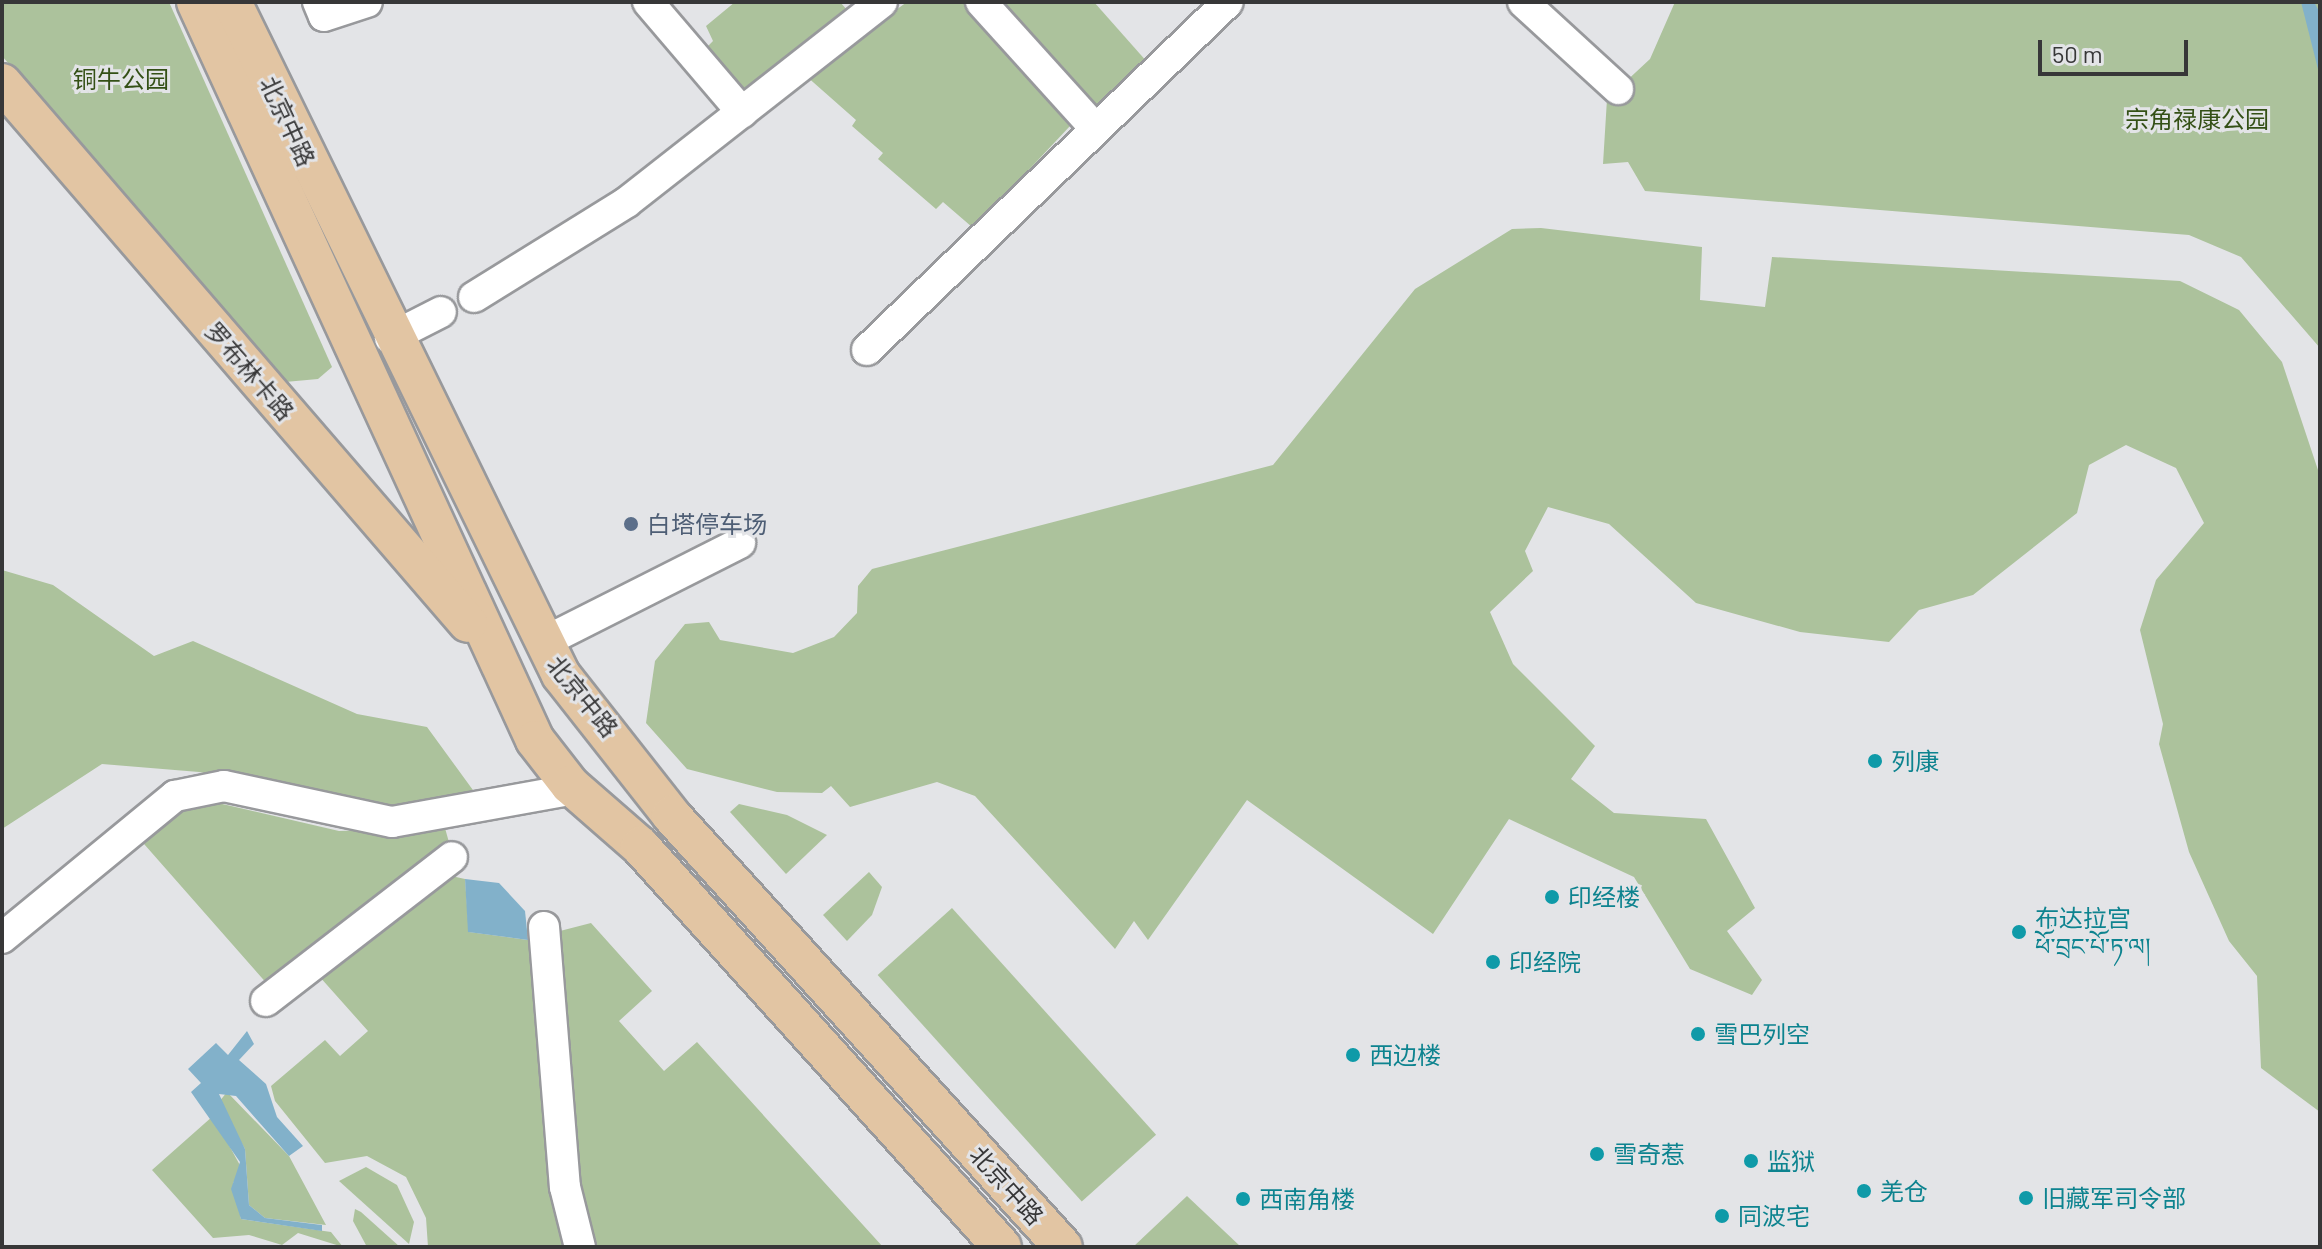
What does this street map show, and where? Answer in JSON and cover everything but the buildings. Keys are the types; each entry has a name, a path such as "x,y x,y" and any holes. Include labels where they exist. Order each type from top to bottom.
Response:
{"main road":[{"name":"北京中路","path":"196,2 535,740 575,789 640,846 1002,1247"},
{"name":"北京中路","path":"232,2 390,338 542,643 671,815 1063,1247"},
{"name":"罗布林卡路","path":"2,83 496,660"}],"street":[{"path":"318,2 324,16 367,2"},
{"path":"648,2 742,112"},
{"path":"474,297 627,202 882,2"},
{"path":"981,2 1093,126"},
{"path":"867,350 1093,126 1228,2"},
{"path":"1523,2 1618,89"},
{"path":"390,338 441,312"},
{"path":"542,643 740,543"},
{"path":"2,938 175,796 224,786 392,822 575,789"},
{"path":"266,1001 452,857"},
{"path":"544,927 565,1187 580,1247"}],"green space":[{"name":"铜牛公园","path":"2,2 169,2 332,367 318,379 285,382 2,56"},
{"path":"735,2 840,2 848,11 746,90 706,48 713,41 706,26"},
{"path":"907,2 963,2 1067,114 1070,126 949,255 972,227 943,202 936,209 878,159 883,153 852,126 856,120 805,75"},
{"path":"994,2 1094,2 1148,63 1105,103 1088,105"},
{"name":"宗角禄康公园","path":"1675,2 2320,2 2320,348 2241,257 2189,235 1645,191 1628,162 1603,164 1607,99 1650,59"},
{"path":"1541,228 1702,247 1700,300 1765,307 1772,257 2180,281 2239,310 2282,362 2320,476 2320,1112 2261,1068 2257,976 2229,941 2189,852 2159,744 2163,724 2140,630 2156,580 2204,523 2176,468 2126,445 2089,465 2077,513 1973,595 1919,610 1889,642 1800,632 1696,603 1609,524 1548,507 1525,551 1533,571 1490,612 1513,664 1595,746 1571,779 1614,813 1706,819 1755,908 1727,931 1762,980 1752,995 1690,969 1634,877 1509,819 1433,934 1247,800 1148,940 1134,921 1115,949 975,796 937,782 850,807 831,786 822,793 777,792 687,769 646,723 655,661 685,624 709,622 720,640 793,653 834,637 857,613 858,586 872,569 1273,465 1415,289 1512,229"},
{"path":"2,570 53,585 154,656 193,641 357,714 427,727 478,797 412,807 357,803 199,772 102,764 2,829"},
{"path":"218,803 339,831 445,828 450,846 269,986 137,836 187,809"},
{"path":"739,804 787,815 827,835 786,874 730,812"},
{"path":"869,872 882,887 872,915 847,941 823,915"},
{"path":"447,875 465,879 469,932 528,940 553,1191 567,1247 428,1247 426,1218 406,1177 367,1156 325,1163 275,1101 271,1086 325,1040 340,1056 368,1031 319,976"},
{"path":"952,908 1156,1135 1082,1202 878,975"},
{"path":"591,923 652,991 619,1021 664,1071 697,1042 883,1247 597,1247 581,1186 560,931"},
{"path":"227,1092 289,1156 326,1225 265,1218 249,1205 245,1149 219,1102"},
{"path":"213,1116 242,1169 233,1183 241,1219 331,1232 343,1247 298,1233 282,1245 249,1235 213,1238 152,1170"},
{"path":"366,1167 397,1185 414,1222 409,1244 339,1181"},
{"path":"1187,1196 1241,1247 1133,1247"},
{"path":"355,1209 400,1247 367,1247 353,1221"}],"water":[{"path":"2301,2 2314,2 2320,13 2320,77"},
{"path":"465,879 499,883 525,911 528,940 468,932"},
{"path":"247,1031 254,1044 239,1060 266,1084 277,1117 303,1146 289,1156 236,1096 219,1094 245,1149 249,1205 265,1218 322,1225 322,1231 241,1219 231,1189 240,1162 191,1092 201,1083 188,1069 216,1043 228,1055"}],"place":[{"name":"白塔停车场","path":"631,524"},
{"name":"列康","path":"1875,761"},
{"name":"印经楼","path":"1552,897"},
{"name":"布达拉宫 ཕོ་བྲང་པོ་ཏ་ལ།","path":"2019,932"},
{"name":"印经院","path":"1493,962"},
{"name":"雪巴列空","path":"1698,1034"},
{"name":"西边楼","path":"1353,1055"},
{"name":"雪奇惹","path":"1597,1154"},
{"name":"监狱","path":"1751,1161"},
{"name":"羌仓","path":"1864,1191"},
{"name":"旧藏军司令部","path":"2026,1198"},
{"name":"西南角楼","path":"1243,1199"},
{"name":"同波宅","path":"1722,1216"}]}
